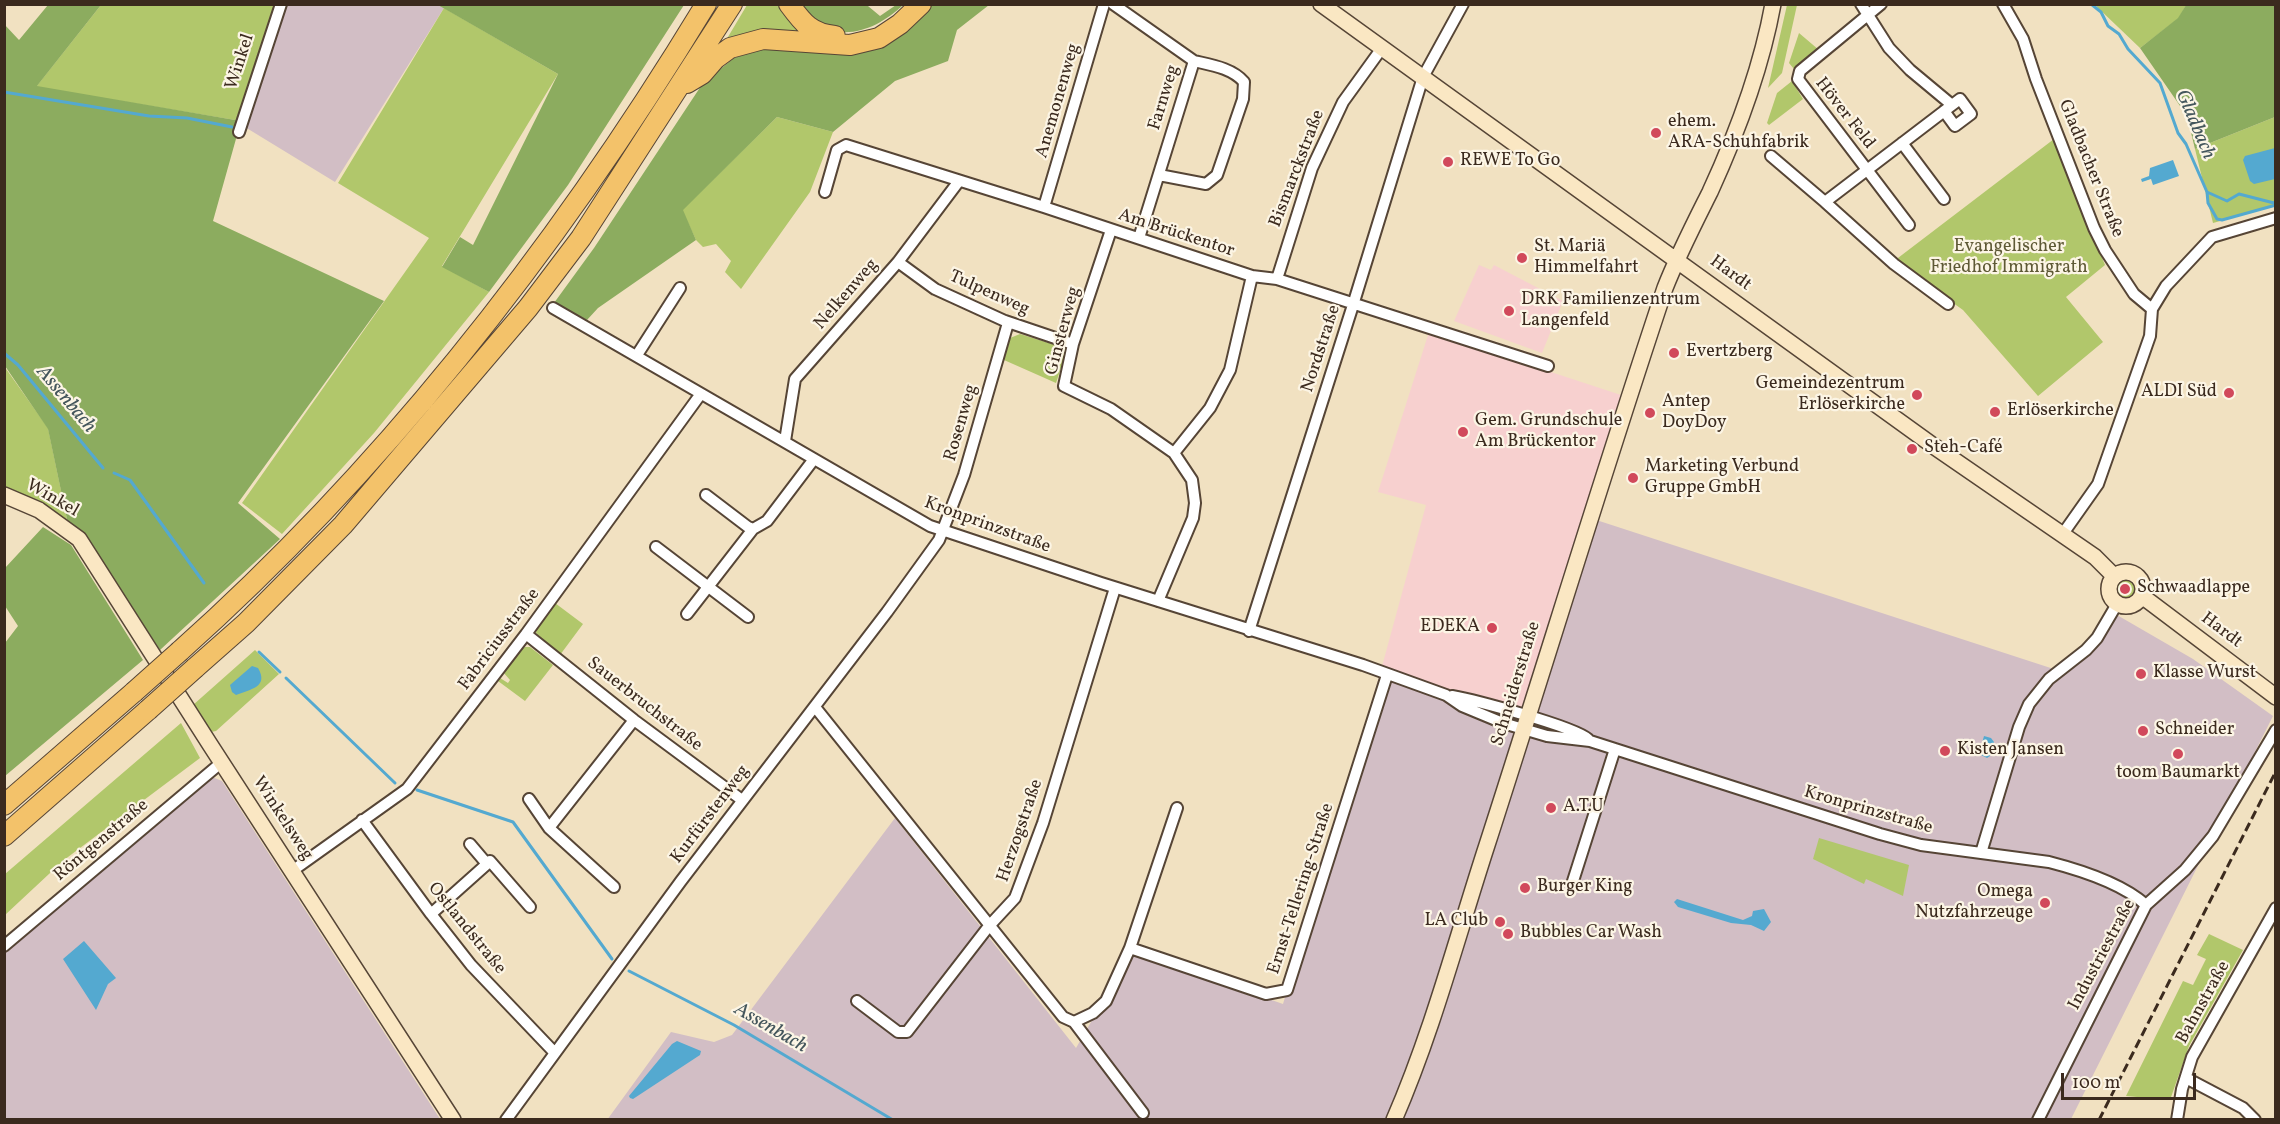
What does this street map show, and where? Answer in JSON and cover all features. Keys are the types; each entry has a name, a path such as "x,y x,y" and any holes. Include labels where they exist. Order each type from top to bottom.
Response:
{"highway":[{"path":"665,72 692,4"},
{"path":"4,805 230,606 325,510 473,341 509,296 563,223 665,72 706,4"},
{"path":"4,836 246,623 343,525 528,308 582,238 732,4"},
{"path":"789,4 803,24 824,35 850,38 876,32 896,19 912,4"},
{"path":"679,87 702,74 715,59 730,48 763,39 850,45 879,38 900,24 921,4"}],"main road":[{"name":"Hardt","path":"1321,4 1935,447 2094,557 2114,576"},
{"name":"Schneiderstraße","path":"1394,1119 1420,1058 1442,992 1629,394 1676,259 1728,151 1753,88 1773,4"},
{"name":"Winkel","path":"4,495 39,510 80,539"},
{"name":"Winkelsweg","path":"80,539 453,1119"},
{"path":"2122,572 2136,575 2143,584 2142,596 2131,606 2117,604 2110,596 2109,585 2114,576 2122,572"},
{"name":"Hardt","path":"2142,596 2276,697"}],"street":[{"name":"Winkel","path":"239,132 281,4"},
{"name":"Anemonenweg","path":"1044,207 1104,4"},
{"name":"Farnweg","path":"1113,4 1194,61 1139,238"},
{"name":"Nordstraße","path":"1249,631 1423,77 1463,4"},
{"path":"1861,4 1867,15 1881,4"},
{"name":"Gladbacher Straße","path":"2003,4 2023,39 2036,80 2094,228 2105,250 2134,294 2152,309"},
{"name":"Höver Feld","path":"1825,202 1866,169 1948,108 1889,48 1867,15 1800,71 1797,79 1866,169 1909,225"},
{"name":"Bismarckstraße","path":"1277,279 1312,168 1342,102 1382,48"},
{"path":"1159,176 1206,184 1217,175 1243,99 1244,82 1239,75 1194,61"},
{"name":"Höver Feld","path":"1902,143 1944,199"},
{"name":"Am Brückentor","path":"825,192 837,150 843,145 1044,207 1252,276 1277,279 1548,366"},
{"path":"1772,156 1894,264 1948,304"},
{"name":"Nelkenweg","path":"785,441 795,379 898,262 959,181"},
{"path":"2062,535 2098,484 2150,336 2152,309 2168,284 2212,237 2276,218"},
{"name":"Ginsterweg","path":"1111,230 1073,344 1064,386 1111,409 1174,453"},
{"name":"Tulpenweg","path":"898,262 935,289 1008,323 1073,344"},
{"path":"1158,601 1193,518 1195,503 1192,480 1174,453 1210,408 1230,370 1252,276"},
{"path":"637,355 680,288"},
{"name":"Kronprinzstraße","path":"553,308 912,517 942,531 1249,631 1363,665 1446,695 1464,698 1525,723 1583,735 1590,741 1880,834 1921,845 2067,867 2128,891 2146,905"},
{"name":"Rosenweg","path":"942,531 964,475 1008,323"},
{"name":"Fabriciusstraße","path":"292,871 407,789 526,634 700,395"},
{"path":"687,614 753,529 767,521 814,459"},
{"path":"706,495 753,529"},
{"name":"Kurfürstenweg","path":"507,1119 554,1052 742,800 894,603 939,540 942,531"},
{"path":"656,548 748,617"},
{"name":"Herzogstraße","path":"857,1001 898,1032 907,1032 989,926 1015,898 1043,823 1115,588"},
{"path":"1981,853 2019,727 2029,704 2049,679 2086,650 2097,638 2117,604"},
{"name":"Sauerbruchstraße","path":"526,634 634,720 742,800"},
{"name":"Ernst-Tellering-Straße","path":"1130,948 1266,994 1287,990 1388,675"},
{"path":"815,707 1063,1017 1074,1022 1143,1113"},
{"path":"549,828 634,720"},
{"name":"Industriestraße","path":"2038,1119 2146,905 2185,870 2212,836 2276,730"},
{"path":"1573,881 1615,749"},
{"name":"Röntgenstraße","path":"4,946 222,762"},
{"path":"528,799 549,828 614,887"},
{"path":"1074,1022 1093,1013 1106,1001 1130,948 1177,808"},
{"name":"Ostlandstraße","path":"362,820 471,965 554,1052"},
{"path":"470,844 487,864"},
{"path":"431,914 490,861 530,907"},
{"name":"Bahnstraße","path":"2177,1119 2192,1057 2276,908"},
{"path":"2186,1078 2243,1108 2255,1119"}],"shaded area":[{"path":"438,4 444,8 335,182 240,124 286,5"},
{"name":"DRK Familienzentrum Langenfeld","path":"1479,265 1491,270 1494,265 1563,301 1542,353 1454,321"},
{"path":"1429,332 1621,395 1522,720 1381,670 1426,505 1378,492"},
{"path":"1584,516 2066,673 2117,615 2193,659 2273,716 2071,1119 607,1120 671,1032 714,1042 732,1035 895,818 1076,1048 1132,951 1283,1004 1381,670 1522,720"},
{"path":"212,777 222,781 440,1119 5,1120 5,939"}],"green space":[{"path":"48,5 101,5 37,86 241,121 213,221 384,301 238,503 280,539 160,650 83,534 68,524 48,429 5,366 4,24 19,40"},
{"path":"101,5 286,5 241,121 36,87"},
{"path":"438,5 684,5 568,185 489,292 442,267 460,237 473,245 558,74"},
{"path":"747,5 782,5 810,36 722,47"},
{"path":"797,5 868,6 880,16 896,5 903,5 887,18 868,28 837,32 822,27"},
{"path":"928,5 989,5 957,30 948,61 895,81 833,132 777,117 683,210 696,240 598,308 587,320 554,303 594,248 703,83 734,58 764,48 851,49"},
{"path":"1787,5 1797,5 1782,73 1768,88"},
{"path":"2095,5 2186,5 2179,18 2140,48"},
{"path":"2186,5 2275,5 2275,117 2195,149 2187,116 2140,48 2178,18"},
{"path":"444,8 558,74 442,266 489,292 374,433 282,534 242,503 429,238 338,183"},
{"path":"1799,33 1819,50 1794,69 1789,63"},
{"path":"1792,81 1803,99 1769,125 1767,123 1777,93"},
{"path":"777,117 833,132 810,192 741,289 725,272 731,261 716,244 703,247 696,240 682,210"},
{"path":"2275,117 2275,206 2213,223 2195,149"},
{"name":"Evangelischer Friedhof Immigrath","path":"2054,139 2105,265 2066,297 2103,342 2038,396 1963,310 1894,261"},
{"path":"1020,334 1065,348 1066,353 1056,383 1004,360 1010,338"},
{"path":"4,366 48,428 68,524 5,490"},
{"path":"43,527 71,545 143,660 5,776 5,643 18,626 5,606 5,568"},
{"path":"2126,579 2134,582 2137,590 2134,598 2126,601 2118,598 2115,590 2118,582"},
{"path":"555,603 583,624 560,655 536,633 537,628"},
{"path":"530,647 553,665 525,701 498,681 500,678 508,683 510,680 503,672 519,651"},
{"path":"255,650 279,674 216,731 211,732 193,705"},
{"path":"181,723 200,758 64,860 5,915 5,874"},
{"path":"1819,838 1909,865 1903,896 1866,879 1864,884 1813,859"},
{"path":"2209,934 2243,950 2189,1046 2170,1100 2126,1096 2183,981 2193,985 2206,959 2197,955"}],"water":[{"path":"2275,148 2275,179 2254,184 2250,181 2243,160 2245,156"},
{"path":"2173,160 2179,176 2153,185 2151,179 2142,182 2141,179 2149,176 2150,168"},
{"path":"252,666 258,668 261,674 260,683 236,695 232,692 230,685"},
{"path":"1984,736 1991,738 1994,742 1990,756 1987,758 1979,754"},
{"path":"1677,899 1743,920 1752,916 1753,911 1764,909 1771,922 1764,931 1751,925 1731,923 1678,907 1674,902"},
{"path":"84,941 116,978 108,984 96,1010 63,959"},
{"path":"677,1041 701,1051 700,1055 633,1099 630,1098 629,1096"}],"waterway":[{"name":"Gladbach","path":"2091,4 2101,12 2108,26 2119,34 2128,49 2160,83 2178,133 2186,144 2207,192 2208,203 2217,219 2222,220 2276,205"},
{"path":"4,92 149,116 187,118 232,127"},
{"path":"2207,192 2227,201 2239,194 2274,203 2276,201"},
{"name":"Assenbach","path":"4,353 18,365 103,468"},
{"name":"Assenbach","path":"114,473 130,480 204,583"},
{"name":"Assenbach","path":"259,652 280,672"},
{"name":"Assenbach","path":"286,678 395,783"},
{"name":"Assenbach","path":"417,790 513,822 612,959"},
{"name":"Assenbach","path":"629,971 734,1025 893,1120"}],"railway":[{"path":"2099,1120 2276,771"}],"place":[{"name":"ehem. ARA-Schuhfabrik","path":"1656,133"},
{"name":"REWE To Go","path":"1448,162"},
{"name":"St. Mariä Himmelfahrt","path":"1522,258"},
{"name":"DRK Familienzentrum Langenfeld","path":"1509,311"},
{"name":"Evertzberg","path":"1674,353"},
{"name":"ALDI Süd","path":"2229,393"},
{"name":"Gemeindezentrum Erlöserkirche","path":"1917,395"},
{"name":"Erlöserkirche","path":"1995,412"},
{"name":"Antep DoyDoy","path":"1650,413"},
{"name":"Gem. Grundschule Am Brückentor","path":"1463,432"},
{"name":"Steh-Café","path":"1912,449"},
{"name":"Marketing Verbund Gruppe GmbH","path":"1633,478"},
{"name":"Schwaadlappe","path":"2125,589"},
{"name":"EDEKA","path":"1492,628"},
{"name":"Klasse Wurst","path":"2141,674"},
{"name":"Schneider","path":"2143,731"},
{"name":"Kisten Jansen","path":"1945,751"},
{"name":"toom Baumarkt","path":"2178,754"},
{"name":"A.T.U","path":"1551,808"},
{"name":"Burger King","path":"1525,888"},
{"name":"Omega Nutzfahrzeuge","path":"2045,903"},
{"name":"LA Club","path":"1500,922"},
{"name":"Bubbles Car Wash","path":"1508,934"}]}
